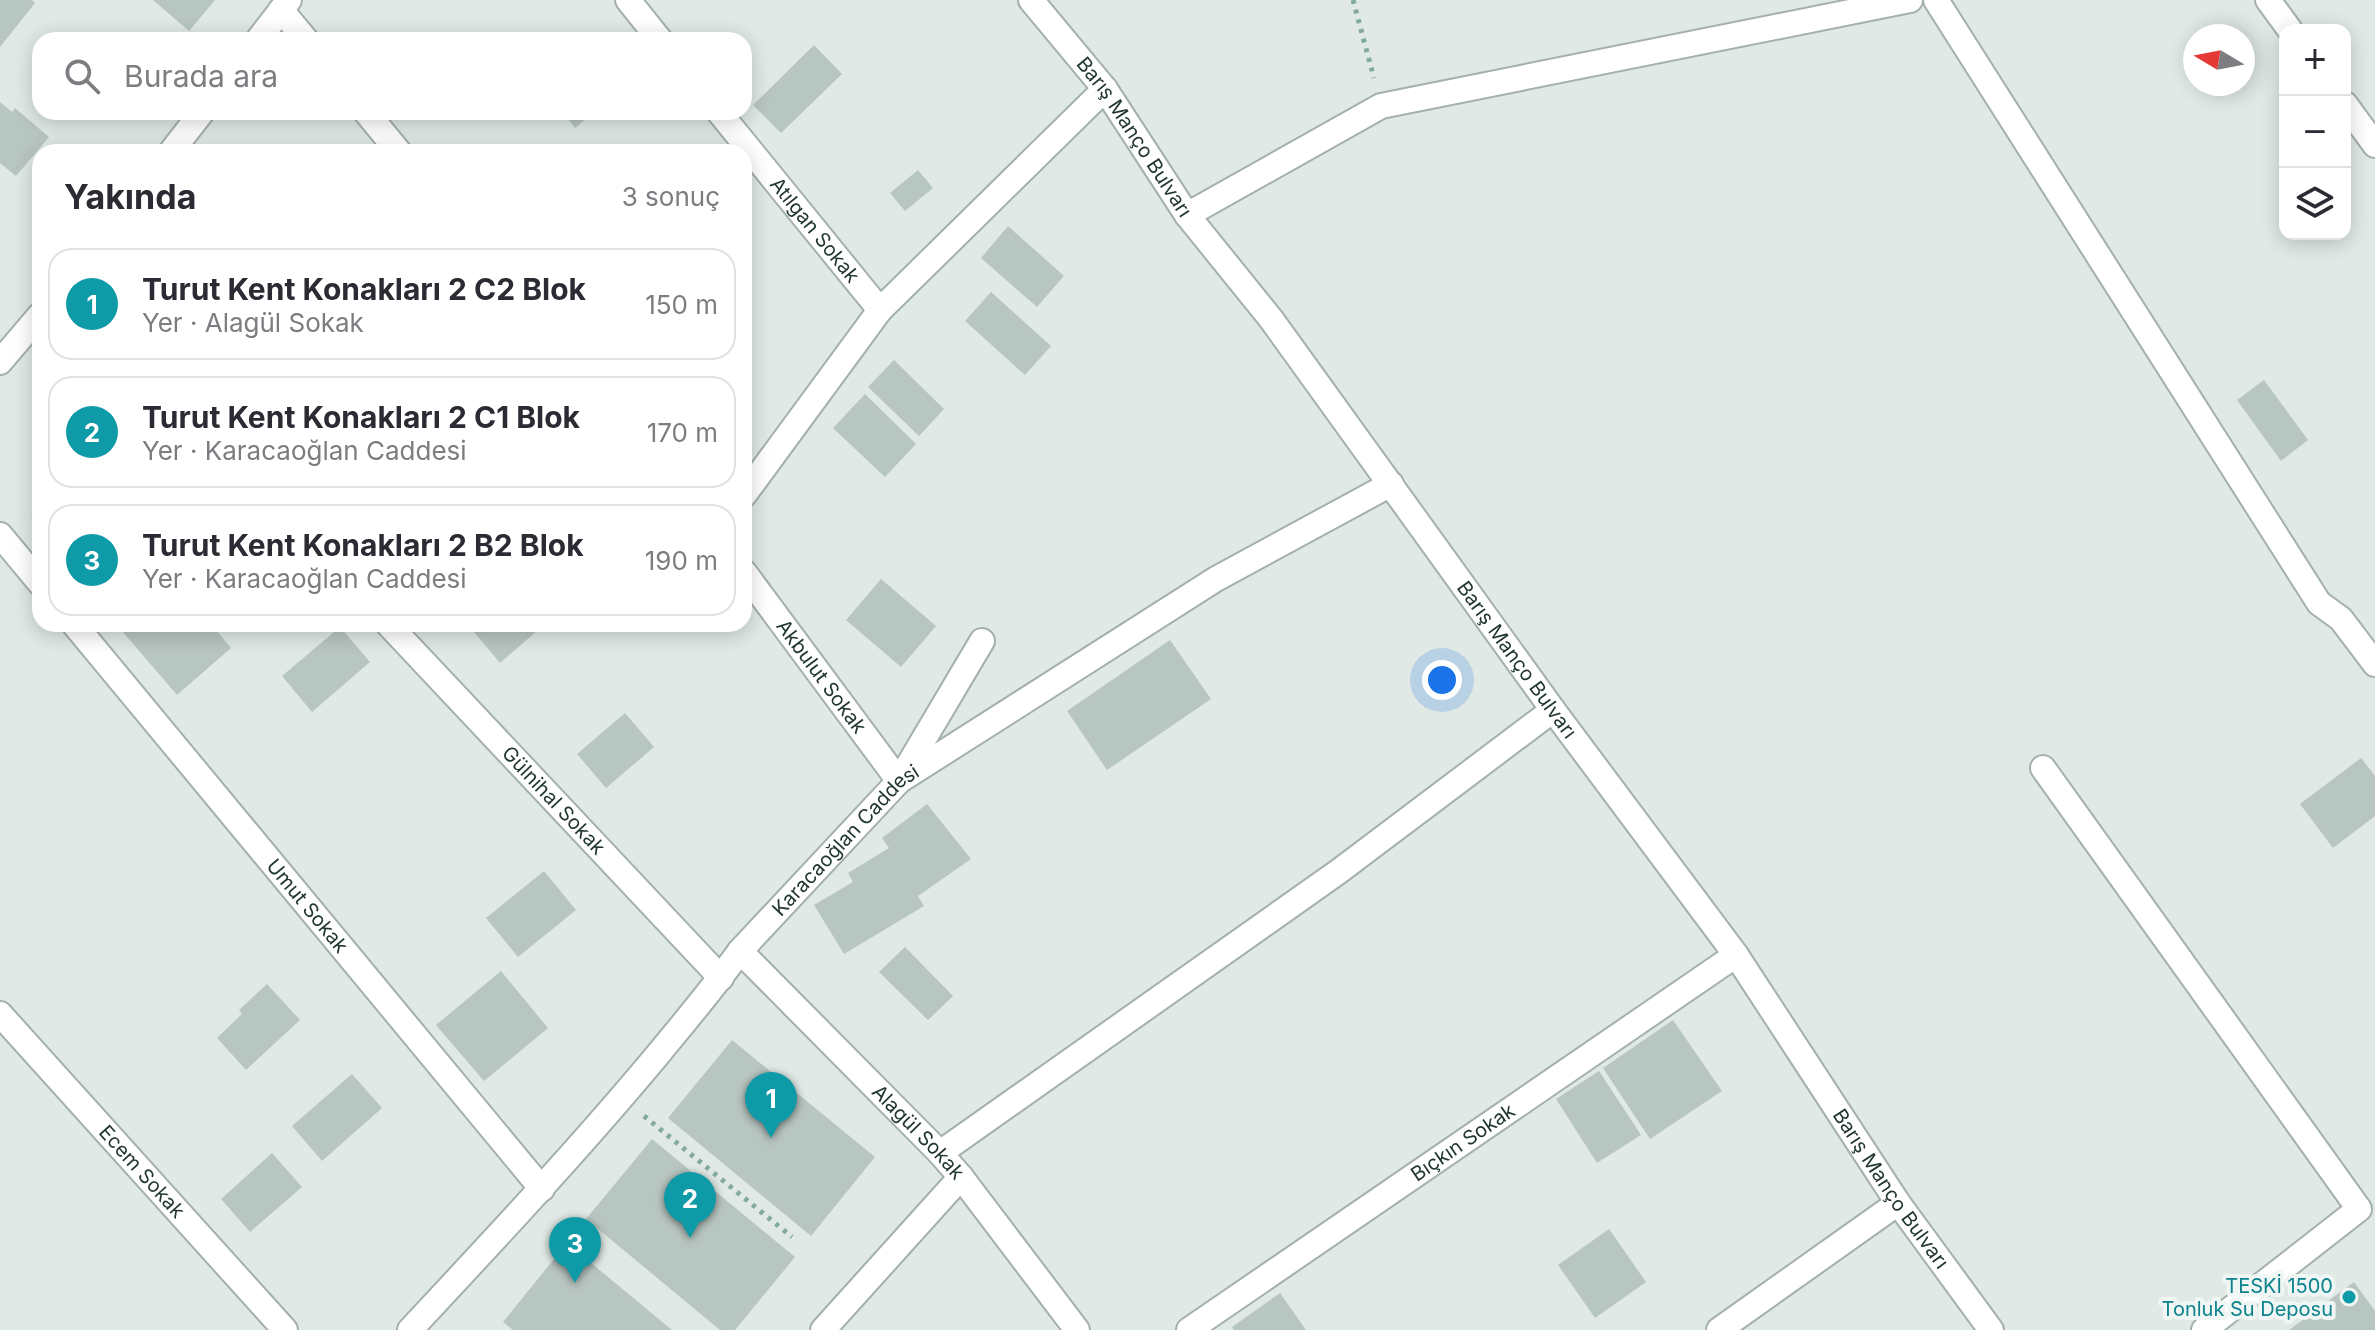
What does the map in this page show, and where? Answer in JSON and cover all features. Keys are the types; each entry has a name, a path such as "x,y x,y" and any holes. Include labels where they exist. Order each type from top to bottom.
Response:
{"street":[{"path":"628,0 654,32"},
{"name":"Barış Manço Bulvarı","path":"1031,0 1105,89 1187,215 1271,319 1553,710 1736,955 1898,1203 1991,1330"},
{"path":"1187,215 1381,106 1910,0"},
{"path":"1936,0 2319,603 2341,619 2375,664"},
{"path":"2268,0 2286,24"},
{"path":"264,32 285,5 301,32"},
{"path":"752,484 880,310 1105,89"},
{"path":"2351,112 2375,145"},
{"path":"177,144 196,120"},
{"path":"373,120 392,144"},
{"name":"Atılgan Sokak","path":"726,120 745,144"},
{"name":"Atılgan Sokak","path":"752,153 880,310"},
{"path":"0,362 32,324"},
{"name":"Karacaoğlan Caddesi","path":"410,1330 623,1097 740,951 899,781 1216,579 1391,484"},
{"path":"0,535 32,573"},
{"name":"Akbulut Sokak","path":"752,583 899,781"},
{"name":"Umut Sokak","path":"81,632 542,1189"},
{"name":"Gülnihal Sokak","path":"396,632 721,978"},
{"path":"899,781 982,641"},
{"path":"940,1153 1338,872 1553,710"},
{"path":"2043,768 2359,1209 2204,1330"},
{"name":"Alagül Sokak","path":"740,951 940,1153 1077,1330"},
{"name":"Bıçkın Sokak","path":"1189,1330 1736,955"},
{"name":"Ecem Sokak","path":"0,1014 285,1330"},
{"path":"823,1330 961,1177"},
{"path":"1719,1330 1898,1203"}],"path":[{"path":"1353,0 1381,106"},
{"path":"623,1097 792,1237"}],"building":[{"path":"0,0 32,0 35,3 0,47"},
{"path":"153,0 215,0 189,31"},
{"path":"814,45 842,74 781,133 753,105"},
{"path":"0,102 12,112 15,108 49,137 43,144 32,144 32,157 16,176 0,163"},
{"path":"568,120 584,120 575,128"},
{"path":"918,170 933,188 905,211 890,193"},
{"path":"1008,226 1064,276 1037,307 981,258"},
{"path":"991,292 1051,346 1025,375 965,321"},
{"path":"894,360 944,409 919,436 868,387"},
{"path":"2264,380 2308,440 2281,461 2237,400"},
{"path":"865,394 916,444 885,477 833,428"},
{"path":"881,579 936,626 901,667 846,620"},
{"path":"123,632 218,632 231,648 177,695"},
{"path":"334,632 344,632 370,662 312,712 282,676"},
{"path":"474,632 536,632 500,663"},
{"path":"1170,640 1211,699 1107,770 1067,711"},
{"path":"625,713 654,747 606,788 577,754"},
{"path":"2361,758 2375,776 2375,816 2333,848 2300,804"},
{"path":"927,804 971,859 918,896 924,906 844,954 814,905 853,882 848,873 889,848 882,838"},
{"path":"544,871 576,910 518,957 486,918"},
{"path":"905,947 953,996 928,1020 879,972"},
{"path":"501,971 548,1028 484,1081 436,1025"},
{"path":"267,984 300,1020 246,1070 217,1038 242,1014 239,1010"},
{"path":"1673,1020 1722,1091 1650,1139 1603,1068"},
{"path":"732,1040 875,1157 811,1236 668,1118"},
{"path":"1599,1071 1641,1135 1597,1163 1556,1099"},
{"path":"352,1074 382,1108 322,1161 292,1126"},
{"path":"652,1139 795,1257 735,1330 720,1330 586,1219"},
{"path":"272,1153 302,1187 250,1232 221,1199"},
{"path":"1609,1229 1646,1282 1595,1318 1558,1265"},
{"path":"567,1243 672,1330 513,1330 503,1322"},
{"name":"TESKİ 1500 Tonluk Su Deposu","path":"2354,1282 2375,1311 2375,1330 2289,1330"},
{"path":"1280,1293 1306,1330 1234,1330 1232,1327"}],"place":[{"name":"Turut Kent Konakları 2 C2 Blok","path":"771,1138"},
{"name":"Turut Kent Konakları 2 C1 Blok","path":"690,1238"},
{"name":"Turut Kent Konakları 2 B2 Blok","path":"575,1283"},
{"name":"TESKİ 1500 Tonluk Su Deposu","path":"2349,1297"}]}
